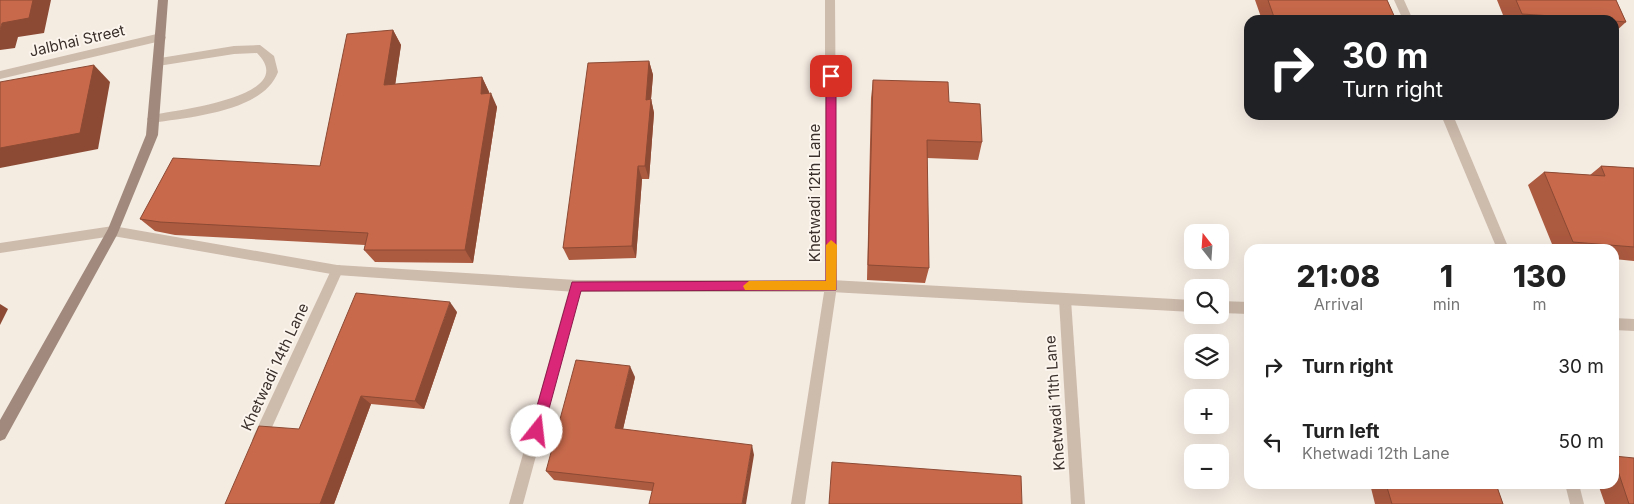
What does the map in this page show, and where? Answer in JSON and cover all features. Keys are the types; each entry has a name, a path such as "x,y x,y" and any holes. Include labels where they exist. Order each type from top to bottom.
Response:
{"main road":[{"path":"0,434 113,231 152,135 163,0"}],"street":[{"name":"Khetwadi 12th Lane","path":"798,504 832,286 830,0"},
{"path":"1399,0 1406,15"},
{"name":"Jalbhai Street","path":"0,75 161,37"},
{"path":"153,119 246,98 267,83 272,74 270,59 260,49 234,50 158,62"},
{"path":"1449,120 1501,244"},
{"path":"0,248 113,231 338,270 576,286 832,286 1184,306"},
{"name":"Khetwadi 14th Lane","path":"254,450 338,270"},
{"path":"516,504 576,286"},
{"name":"Khetwadi 11th Lane","path":"1065,300 1078,504"},
{"path":"1229,307 1244,308"},
{"path":"1619,324 1634,325"},
{"path":"1573,489 1576,504"}],"building":[{"path":"0,0 33,0 29,18 2,23 0,30"},
{"path":"1268,0 1387,0 1394,15 1273,15"},
{"path":"1516,0 1616,0 1626,22 1619,21 1619,15 1522,14"},
{"path":"393,30 384,85 482,77 481,94 491,93 465,250 364,250 368,233 160,222 140,219 173,158 320,166 347,34"},
{"path":"649,61 646,100 651,99 645,166 638,166 632,246 563,248 588,63"},
{"path":"94,65 80,133 0,148 0,82"},
{"path":"873,80 948,82 949,102 980,104 982,142 927,140 929,268 868,265"},
{"path":"1601,166 1634,168 1634,247 1619,246 1619,244 1573,242 1544,172 1605,176"},
{"path":"356,293 450,302 415,401 361,396 320,504 225,504 259,426 299,429"},
{"path":"576,360 630,366 615,428 752,445 742,504 649,504 654,483 546,471"},
{"path":"1619,456 1634,458 1634,504 1629,504 1619,474"},
{"path":"832,462 1021,476 1022,504 829,504"},
{"path":"1388,489 1498,489 1503,504 1392,504"}],"slow traffic":[{"path":"749,286 832,286 831,245"}],"route":[{"path":"537,431 576,286 832,286 831,76"}]}
